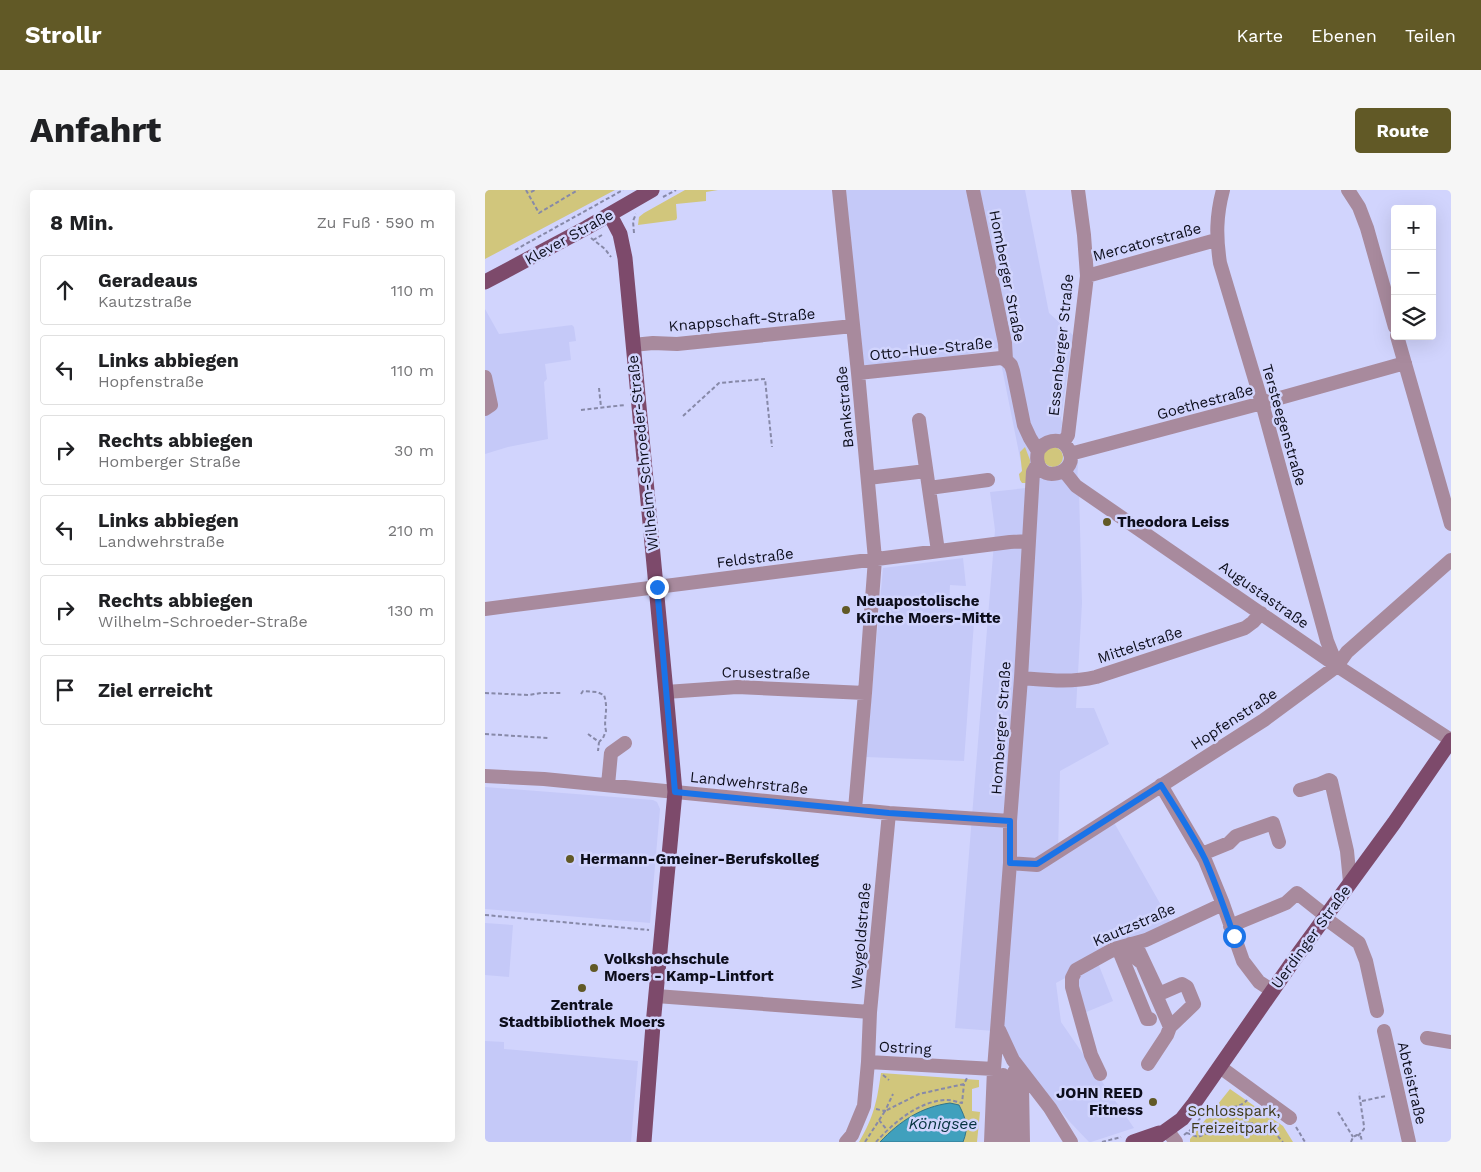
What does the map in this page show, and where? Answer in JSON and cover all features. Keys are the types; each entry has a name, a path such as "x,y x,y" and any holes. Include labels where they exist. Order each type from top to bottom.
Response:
{"main road":[{"name":"Klever Straße","path":"485,282 610,215 652,190"},
{"name":"Wilhelm-Schroeder-Straße","path":"610,215 620,234 625,258 675,792 656,996 647,1053 644,1142"},
{"name":"Uerdinger Straße","path":"1150,1142 1172,1136 1182,1119 1394,823 1451,740"},
{"path":"1133,1142 1172,1136"}],"street":[{"name":"Bankstraße","path":"839,190 859,373 875,559 876,622 865,693 855,809"},
{"name":"Homberger Straße","path":"973,190 993,280 1005,343 1006,360 1011,365 1013,371 1024,425 1038,457 1033,472 1021,678 1003,821 1010,863 994,1069 991,1142"},
{"name":"Essenberger Straße","path":"1066,448 1087,276 1078,190"},
{"name":"Tersteegenstraße","path":"1223,190 1219,205 1216,240 1220,263 1262,404 1327,640 1337,666"},
{"path":"1348,190 1359,207 1367,228 1391,313"},
{"name":"Mercatorstraße","path":"1087,276 1216,240"},
{"name":"Knappschaft-Straße","path":"633,345 653,343 677,344 853,326"},
{"path":"1398,340 1451,524"},
{"name":"Otto-Hue-Straße","path":"859,373 1001,358 1006,360"},
{"name":"Goethestraße","path":"1066,448 1262,404 1405,363"},
{"path":"485,377 491,406 485,409"},
{"path":"919,420 938,551"},
{"path":"1055,440 1066,448 1069,466 1064,471 1054,475 1047,473 1040,467 1038,457 1041,446 1055,440"},
{"path":"868,478 926,471"},
{"name":"Augustastraße","path":"1064,471 1076,486 1337,666 1451,740"},
{"path":"929,488 989,480"},
{"name":"Feldstraße","path":"485,609 1029,541"},
{"name":"Hopfenstraße","path":"1010,863 1037,864 1264,720 1337,666 1347,652 1451,560"},
{"name":"Mittelstraße","path":"1021,678 1079,681 1105,674 1245,628 1261,613"},
{"name":"Crusestraße","path":"667,692 737,687 865,693"},
{"path":"602,743 605,785"},
{"path":"605,785 611,753 625,743"},
{"name":"Landwehrstraße","path":"485,776 544,779 889,813 1003,821"},
{"path":"1300,790 1329,780 1331,781 1347,851 1351,882"},
{"path":"1161,785 1202,854 1223,904 1243,962 1259,982 1273,991"},
{"name":"Weygoldstraße","path":"868,1062 870,1012 889,813"},
{"path":"1202,854 1229,843 1236,836 1273,823 1279,842"},
{"path":"1230,926 1286,903 1297,893 1359,943 1366,961 1377,1011"},
{"name":"Kautzstraße","path":"1100,1074 1091,1055 1072,987 1072,978 1076,970 1114,949 1223,904"},
{"path":"1126,945 1142,963 1170,1027"},
{"path":"1126,945 1159,994 1182,984 1187,987 1193,1004 1170,1027 1167,1035 1148,1064"},
{"path":"656,996 870,1012"},
{"path":"997,1027 1013,1060 1050,1108 1071,1142"},
{"name":"Abteistraße","path":"1384,1031 1409,1142"},
{"path":"1427,1038 1451,1042"},
{"path":"996,1044 1023,1086 1023,1142"},
{"path":"1001,1142 1004,1056"},
{"name":"Ostring","path":"846,1142 852,1135 864,1106 868,1062 994,1069"},
{"path":"1220,1067 1290,1118"},
{"path":"1012,1142 1014,1071"}],"path":[{"path":"526,190 539,213 578,190"},
{"path":"531,192 535,190"},
{"path":"510,253 623,190"},
{"path":"593,240 605,249 613,260"},
{"path":"683,416 719,383 765,379 772,447"},
{"path":"599,388 601,407"},
{"path":"581,410 629,404"},
{"path":"581,694 583,691 597,692 604,695 607,702 606,731 598,758"},
{"path":"485,693 529,695 561,693"},
{"path":"485,734 548,738"},
{"path":"588,734 602,743"},
{"path":"485,915 654,930"},
{"path":"876,1142 887,1130 911,1111 929,1104 948,1100 962,1103 965,1084 971,1068"},
{"path":"864,1106 885,1111 910,1097 965,1084"},
{"path":"1207,1109 1237,1106 1245,1103 1253,1091"},
{"path":"1353,1137 1358,1136 1364,1129 1359,1093"},
{"path":"1361,1101 1398,1093"},
{"path":"865,1142 885,1111 893,1094"},
{"path":"1232,1106 1234,1114"},
{"path":"1234,1125 1233,1117 1237,1106"},
{"path":"1338,1112 1353,1137"},
{"path":"1290,1118 1305,1142"},
{"path":"879,1120 887,1130"},
{"path":"1187,1133 1199,1138 1216,1130 1234,1125 1255,1124 1271,1130 1283,1142"},
{"path":"1358,1136 1361,1137 1362,1142"},
{"path":"1351,1142 1353,1137"}],"shaded area":[{"path":"844,190 1025,190 1049,313 1073,335 1061,419 1078,462 1077,487 1079,491 1082,603 1076,708 1094,708 1109,744 1060,771 1058,853 1112,819 1170,921 1056,983 1061,1022 1134,1128 1091,1142 1069,1121 1013,1052 1007,1032 955,1028 995,530 990,492 1026,488 998,348 862,375"},
{"path":"485,309 499,334 572,325 576,341 569,342 571,360 545,364 547,379 544,382 548,439 485,454"},
{"path":"963,558 966,586 950,585 949,605 975,608 964,761 866,757 883,568"},
{"name":"Hermann-Gmeiner-Berufskolleg","path":"485,787 653,800 657,802 660,809 650,923 485,909"},
{"path":"485,923 513,925 509,977 485,975"},
{"path":"1098,963 1113,1001 1084,1013 1074,979"},
{"path":"485,1041 504,1042 504,1049 638,1061 631,1142 485,1142"}],"green space":[{"path":"485,190 615,190 485,259"},
{"path":"685,190 718,190 706,192 706,201 676,204 676,220 638,225 639,217 644,213"},
{"path":"1025,447 1030,460 1029,483 1022,483 1019,474 1022,471 1020,452"},
{"path":"1053,447 1060,450 1063,457 1060,464 1053,467 1046,464 1043,457 1046,450"},
{"path":"881,1073 979,1080 979,1087 972,1089 972,1111 980,1112 977,1142 859,1142 874,1109"},
{"name":"Schlosspark, Freizeitpark","path":"1230,1089 1283,1126 1293,1142 1190,1142 1190,1139"}],"water":[{"name":"Königsee","path":"950,1103 959,1105 965,1119 966,1132 963,1142 880,1142 903,1121 930,1108"}],"place":[{"name":"Theodora Leiss","path":"1107,522"},
{"name":"Neuapostolische Kirche Moers-Mitte","path":"846,610"},
{"name":"Hermann-Gmeiner-Berufskolleg","path":"570,859"},
{"name":"Volkshochschule Moers - Kamp-Lintfort","path":"594,968"},
{"name":"Zentrale Stadtbibliothek Moers","path":"582,988"},
{"name":"JOHN REED Fitness","path":"1153,1102"}],"route":[{"path":"657,587 675,792 889,813 1010,821 1010,863 1037,864 1161,785 1197,843 1223,904 1234,936"}]}
